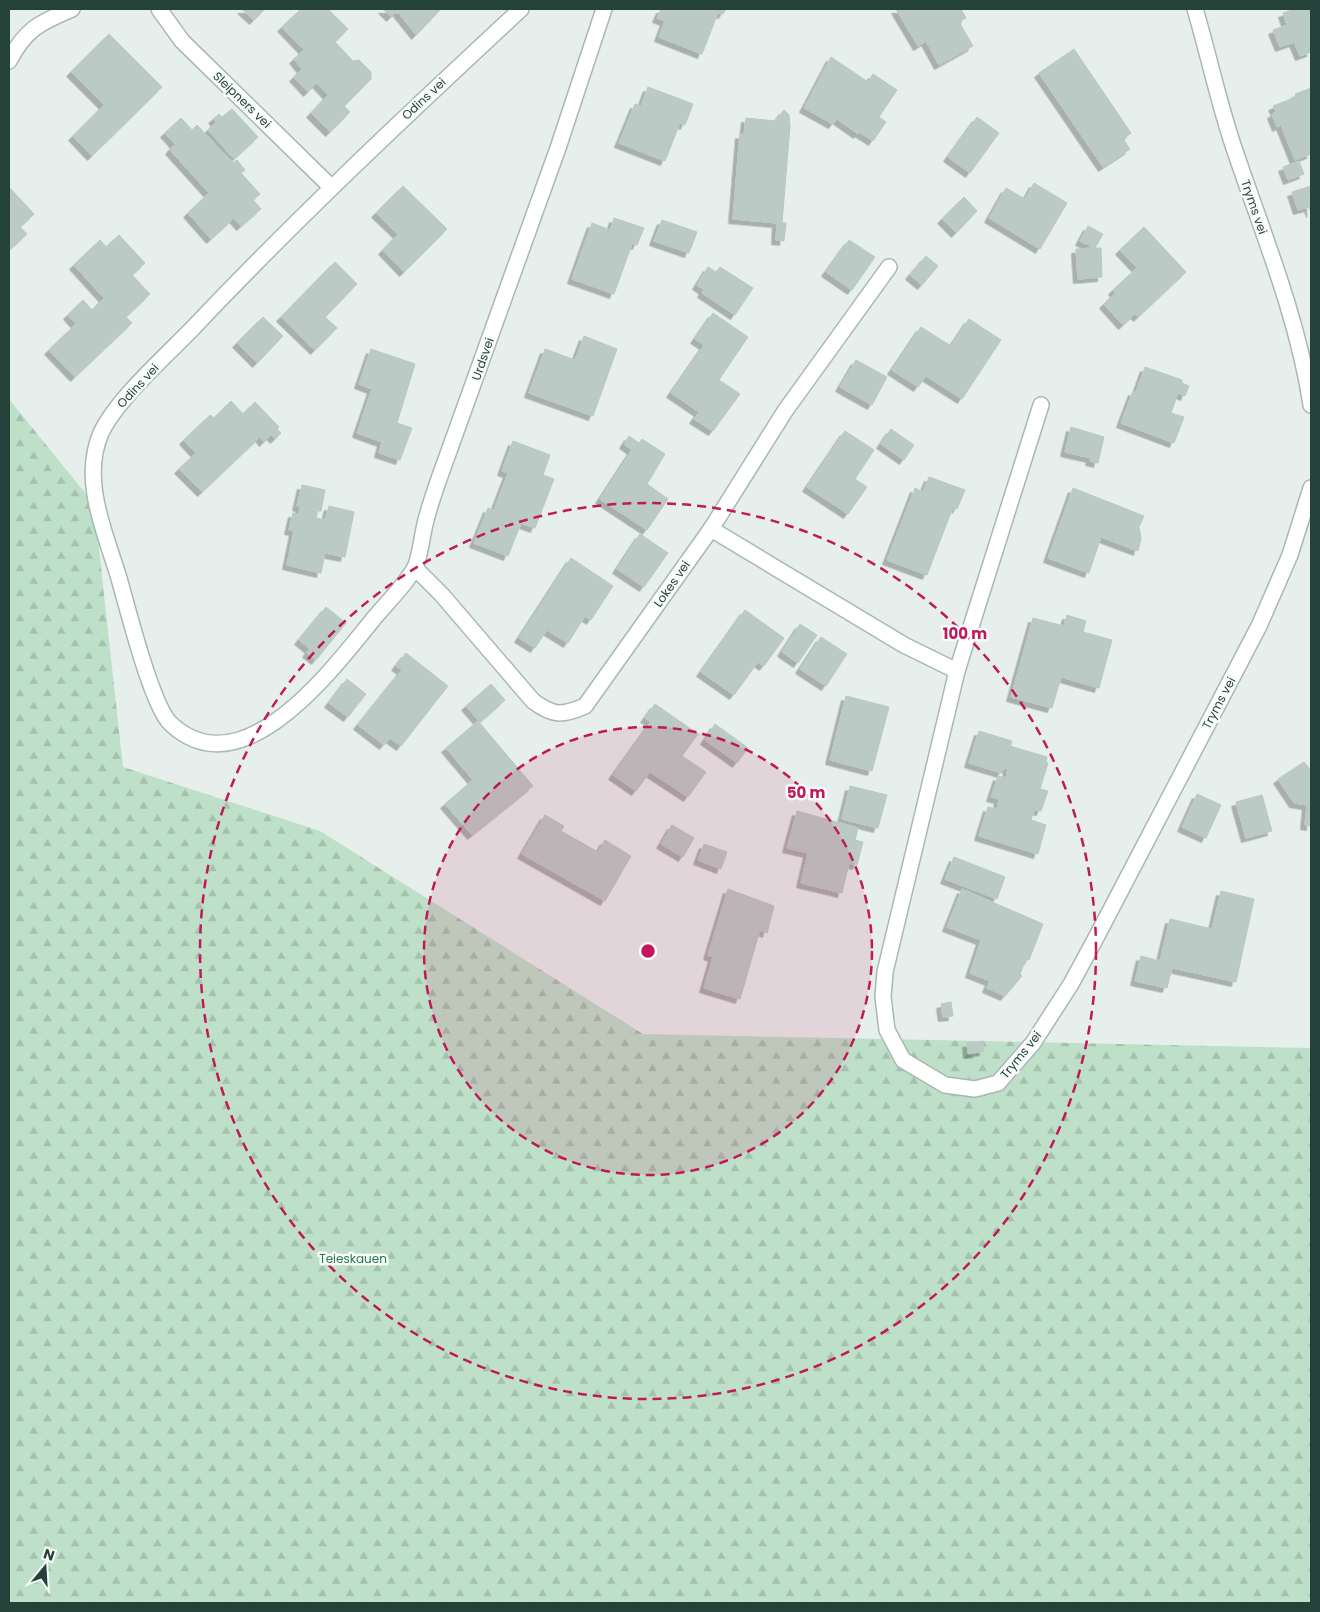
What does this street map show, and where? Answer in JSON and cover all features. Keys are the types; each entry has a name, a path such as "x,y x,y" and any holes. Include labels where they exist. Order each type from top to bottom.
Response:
{"street":[{"path":"9,61 15,49 36,25 72,9"},
{"name":"Sleipners vei","path":"159,9 182,41 331,187"},
{"name":"Odins vei","path":"320,684 287,714 240,739 223,742 200,742 168,722 150,682 98,511 92,475 94,454 101,433 112,415 240,278 331,187 521,9"},
{"name":"Urdsvei","path":"320,684 415,568 426,520 440,476 558,148 604,9"},
{"name":"Tryms vei","path":"1195,9 1234,148 1279,281 1306,372 1311,405"},
{"name":"Lokes vei","path":"415,568 442,595 533,701 547,712 567,714 585,706 597,692 711,529 785,410 889,266"},
{"name":"Tryms vei","path":"1041,405 957,671 885,972 883,997 887,1030 903,1060 945,1085 975,1089 998,1083 1033,1043 1071,984 1259,626 1290,555 1311,488"},
{"path":"711,529 904,645 957,671"}],"green space":[{"name":"Teieskauen","path":"9,399 94,504 123,767 320,831 643,1034 1311,1048 1311,1603 9,1603"}],"building":[{"path":"242,9 265,9 254,20"},
{"path":"301,9 328,9 348,29 335,42 353,61 359,60 371,72 371,79 344,106 350,112 330,132 311,113 328,95 317,83 308,92 294,77 302,69 294,59 304,50 282,27"},
{"path":"383,9 441,9 416,35 397,11 391,17"},
{"path":"661,9 726,9 723,14 718,13 702,54 659,37 665,21 657,18"},
{"path":"896,9 961,9 966,18 959,22 973,46 939,65 926,41 918,46"},
{"path":"1295,9 1311,9 1311,52 1300,56 1294,42 1280,47 1273,30 1287,25 1283,13"},
{"path":"109,34 162,87 92,156 73,136 104,105 71,72"},
{"path":"1074,49 1131,133 1123,139 1130,149 1103,167 1039,73"},
{"path":"831,57 868,82 873,74 897,90 879,117 886,122 873,141 859,132 858,134 837,119 833,124 804,108"},
{"path":"648,87 693,104 685,125 680,123 665,161 619,143 635,104 641,106"},
{"path":"1311,88 1311,154 1295,160 1281,125 1277,127 1272,114 1276,112 1273,106 1296,97 1295,94"},
{"path":"232,109 258,137 234,159 208,130 216,122 213,119 219,114 222,117"},
{"path":"784,110 789,115 790,126 782,223 786,223 784,241 776,240 777,223 733,219 740,134 744,135 746,118 775,121"},
{"path":"977,117 999,133 970,173 948,157"},
{"path":"181,118 192,130 197,125 233,163 237,160 245,170 241,173 260,194 253,200 261,209 241,226 234,218 211,239 188,213 209,193 170,150 175,144 165,133"},
{"path":"1299,161 1304,174 1288,180 1283,167"},
{"path":"1034,183 1067,203 1040,249 989,218 1006,188 1025,199"},
{"path":"403,186 447,229 404,272 383,250 398,234 376,213"},
{"path":"1311,186 1311,213 1309,207 1298,210 1292,192"},
{"path":"9,187 34,214 20,227 27,234 9,250"},
{"path":"964,197 977,211 956,233 942,219"},
{"path":"614,218 644,228 637,245 632,244 614,294 572,279 592,223 610,230"},
{"path":"662,220 697,232 689,253 654,241"},
{"path":"1088,226 1103,234 1095,248 1080,241"},
{"path":"1144,227 1186,272 1138,317 1135,314 1123,325 1104,304 1115,293 1113,290 1137,268 1120,250"},
{"path":"119,235 145,263 132,275 150,294 126,317 132,323 75,377 49,350 76,324 68,315 83,300 92,310 104,298 74,265 100,240 106,247"},
{"path":"849,240 875,257 852,290 826,272"},
{"path":"1101,248 1102,277 1078,279 1076,249"},
{"path":"926,256 938,266 922,285 910,275"},
{"path":"335,262 357,284 325,317 337,328 315,350 281,317"},
{"path":"708,267 716,272 720,267 753,288 735,315 702,293 704,290 697,285"},
{"path":"713,313 748,337 731,362 695,339"},
{"path":"263,317 283,336 257,363 237,343"},
{"path":"969,319 1001,340 962,399 926,376 918,387 892,370 921,327 951,346"},
{"path":"584,336 617,349 593,416 529,393 545,349 575,360"},
{"path":"705,344 731,362 719,380 740,394 713,431 694,419 699,412 671,393"},
{"path":"371,349 415,364 397,423 412,428 400,460 379,453 382,442 357,433 372,389 359,384"},
{"path":"856,360 887,377 872,405 840,387"},
{"path":"1145,367 1182,380 1182,383 1189,386 1185,396 1178,393 1171,413 1184,417 1174,443 1121,423 1133,391 1136,392"},
{"path":"231,401 243,414 255,402 279,427 277,429 281,433 275,439 271,435 264,442 260,437 202,492 179,469 196,453 184,440 210,415 214,418"},
{"path":"1071,427 1104,437 1098,463 1090,461 1091,458 1065,452"},
{"path":"891,429 914,445 904,460 881,444"},
{"path":"845,431 874,450 855,479 867,487 848,514 807,487"},
{"path":"629,436 639,443 642,439 665,454 647,484 668,499 647,530 600,499 632,450 624,444"},
{"path":"513,441 550,455 543,475 554,479 535,528 521,523 508,556 474,543 488,508 494,510 508,473 502,471"},
{"path":"929,477 965,490 957,509 953,507 927,575 887,560 915,488 923,492"},
{"path":"302,485 325,490 321,511 317,511 316,518 325,520 329,506 354,512 345,557 325,553 321,573 287,565 294,531 289,530 293,513 299,514 300,507 297,506"},
{"path":"1073,488 1144,516 1139,527 1141,539 1138,551 1101,537 1089,573 1048,558"},
{"path":"640,534 668,553 644,587 617,569"},
{"path":"571,558 613,586 591,620 585,616 568,643 547,630 535,648 519,638"},
{"path":"326,607 346,623 316,660 307,653 310,649 299,640"},
{"path":"745,610 784,638 764,666 758,662 734,695 701,672"},
{"path":"1067,615 1086,621 1083,632 1112,640 1099,688 1061,677 1052,708 1011,697 1033,618 1064,626"},
{"path":"800,624 817,635 798,663 782,652"},
{"path":"821,637 847,654 826,686 800,669"},
{"path":"406,653 448,686 401,746 390,738 384,745 358,725 402,670 396,666"},
{"path":"347,679 366,694 348,717 329,703"},
{"path":"491,684 505,700 480,722 466,706"},
{"path":"846,696 889,707 872,771 830,760"},
{"path":"655,704 698,734 682,756 706,772 688,797 650,772 636,791 613,775 651,722 645,718"},
{"path":"478,721 533,786 472,835 445,804 473,780 446,748"},
{"path":"715,724 748,748 737,763 705,740"},
{"path":"979,731 1012,741 1002,773 969,763"},
{"path":"1010,746 1047,757 1046,762 1048,763 1040,789 1048,791 1041,811 1034,810 1031,820 1046,825 1038,854 979,836 988,807 997,809 999,799 991,797 998,776 1006,778 1008,769 1004,768"},
{"path":"1304,762 1311,771 1311,826 1305,825 1307,805 1294,803 1278,779"},
{"path":"850,786 887,795 878,828 842,819"},
{"path":"1197,794 1221,805 1206,838 1182,827"},
{"path":"1262,795 1272,831 1246,838 1236,802"},
{"path":"797,811 858,828 855,840 863,842 857,865 849,863 842,893 801,883 808,853 787,848"},
{"path":"545,815 564,826 561,831 598,852 605,840 631,856 605,901 522,854"},
{"path":"672,825 694,838 683,857 661,844"},
{"path":"704,844 727,852 721,869 698,860"},
{"path":"954,857 1005,877 997,899 945,879"},
{"path":"728,889 774,906 767,933 760,930 740,999 704,988 713,957 708,955"},
{"path":"962,889 1043,924 1029,960 1026,959 1020,974 1022,976 1005,996 987,988 990,981 970,973 981,940 947,927"},
{"path":"1221,891 1254,899 1236,982 1159,965 1170,919 1212,929"},
{"path":"1141,956 1160,961 1159,965 1172,968 1167,988 1135,981"},
{"path":"951,1002 953,1016 943,1017 941,1004"},
{"path":"983,1041 984,1051 968,1054 967,1043"}]}
